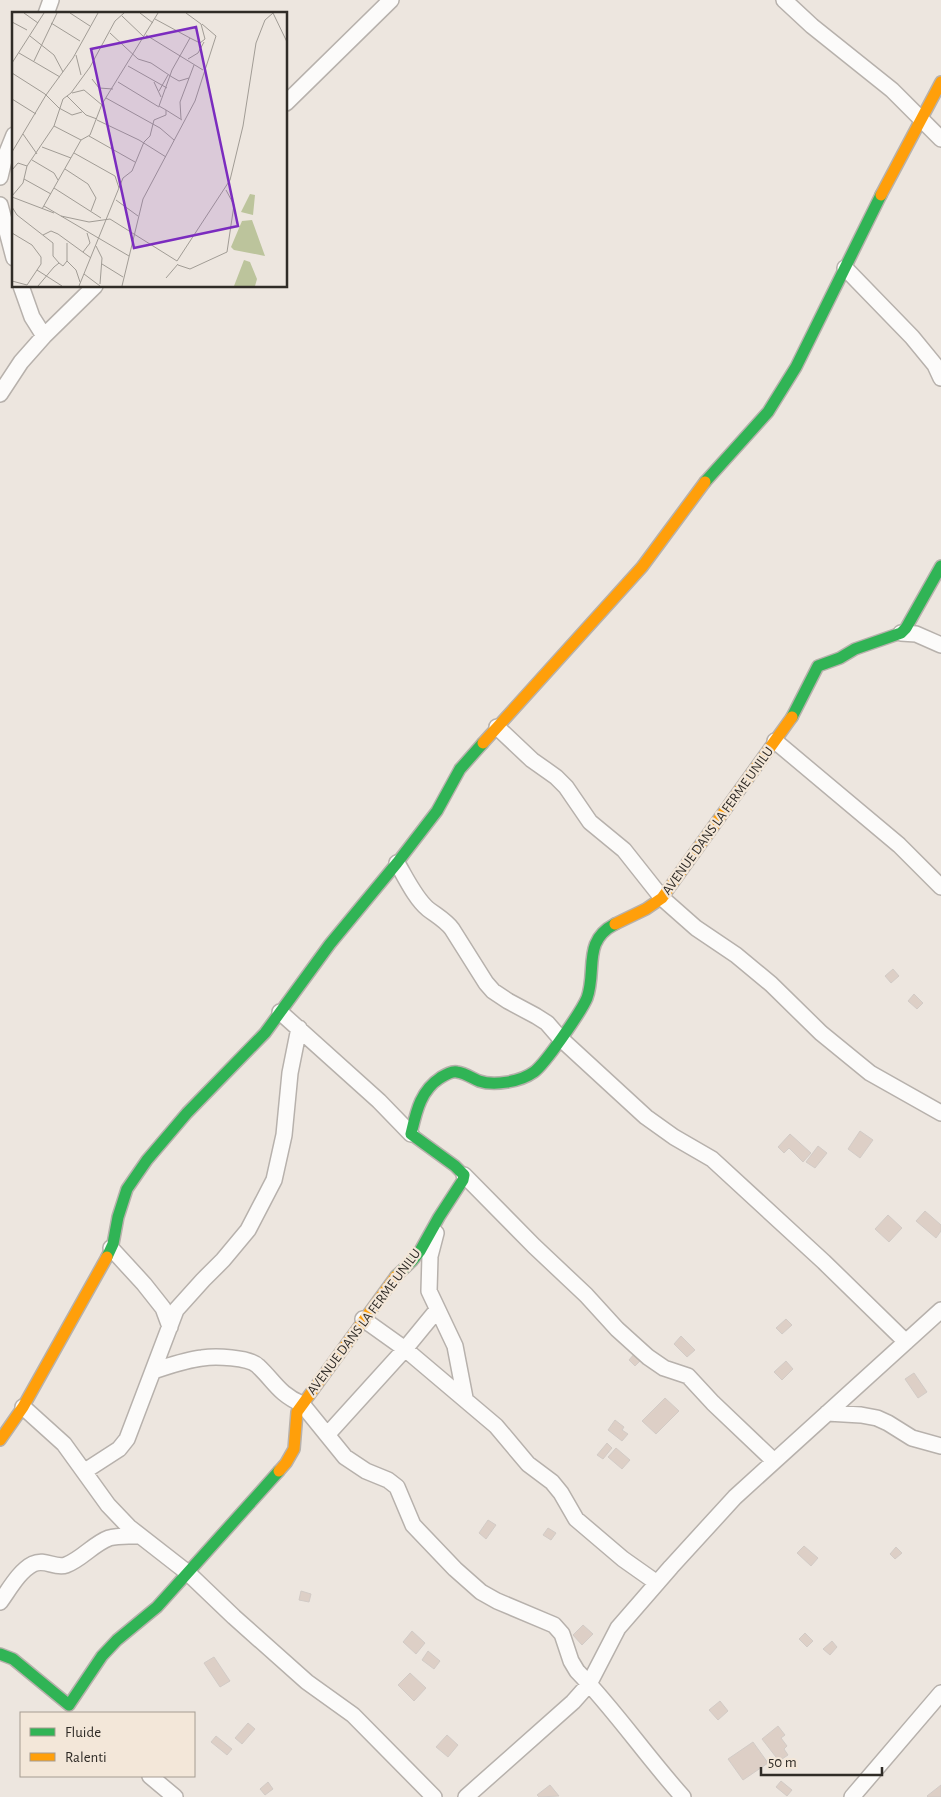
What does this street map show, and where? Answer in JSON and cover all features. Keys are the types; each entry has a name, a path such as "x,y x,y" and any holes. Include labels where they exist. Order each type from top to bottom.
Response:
{"street":[{"path":"47,12 51,0"},
{"path":"288,101 391,0"},
{"path":"784,0 818,31 892,90 941,139"},
{"path":"0,1440 23,1406 101,1270 111,1248 127,1189 147,1160 187,1113 265,1033 330,944 437,811 460,769 642,567 702,485 768,412 796,367 920,119 941,82"},
{"path":"0,177 12,140"},
{"path":"0,206 12,251"},
{"path":"845,268 912,337 935,365 941,378"},
{"path":"22,288 32,317 44,336"},
{"path":"0,394 21,362 44,336 93,288"},
{"path":"900,633 906,628 941,566"},
{"path":"900,633 916,634 941,645"},
{"name":"AVENUE DANS LA FERME UNILU","path":"411,1134 422,1094 434,1081 447,1074 456,1072 483,1082 496,1084 535,1071 582,1009 588,996 592,977 594,945 599,937 609,927 648,910 662,898 796,711 804,691 818,666 900,633"},
{"path":"497,727 532,760 556,777 566,787 590,822 624,850 662,898 696,928 721,944 757,973 821,1033 870,1073 941,1113"},
{"path":"775,741 899,845 941,887"},
{"path":"396,863 428,910 447,922 493,991 547,1023 560,1038 646,1117 674,1137 712,1159 824,1262 906,1342"},
{"path":"280,1012 379,1101 411,1134 455,1166 534,1246 586,1295 617,1329 648,1357 664,1368 688,1376 713,1403 774,1461"},
{"path":"85,1471 119,1449 126,1439 176,1310 235,1248 248,1230 274,1180 284,1135 290,1073 299,1028"},
{"name":"AVENUE DANS LA FERME UNILU","path":"1,1653 12,1659 74,1709 102,1656 117,1640 157,1607 286,1463 294,1449 297,1412 397,1274 420,1251 463,1180 464,1175"},
{"path":"439,1217 430,1256 429,1291 455,1346 465,1398"},
{"path":"111,1248 163,1308 170,1327"},
{"path":"327,1435 405,1349 437,1310"},
{"path":"466,1797 574,1702 589,1684 618,1628 735,1497 941,1310"},
{"path":"363,1320 405,1349 465,1398 496,1426 528,1464 552,1482 561,1493 576,1519 657,1583"},
{"path":"153,1371 203,1357 250,1360 258,1365 282,1392 292,1400 302,1404 345,1457 366,1470 388,1480 397,1487 414,1525 455,1569 481,1592 497,1601 554,1625 562,1634 577,1671 625,1725 653,1764 683,1797"},
{"path":"23,1406 64,1444 108,1505 129,1527 188,1574 307,1682 353,1715 434,1797"},
{"path":"827,1414 861,1415 877,1418 912,1438 941,1446"},
{"path":"0,1602 20,1574 33,1564 47,1562 65,1566 79,1559 107,1539 120,1536 139,1536"},
{"path":"852,1797 941,1693"},
{"path":"151,1777 174,1797"}],"building":[{"path":"893,969 899,976 891,983 885,976"},
{"path":"914,994 923,1003 917,1009 908,1001"},
{"path":"860,1131 873,1140 860,1158 848,1149"},
{"path":"790,1134 811,1153 803,1162 789,1148 784,1153 778,1147"},
{"path":"818,1146 827,1153 815,1168 806,1162"},
{"path":"925,1211 941,1225 941,1231 936,1238 916,1221"},
{"path":"888,1215 902,1228 889,1242 875,1229"},
{"path":"786,1319 792,1325 782,1334 776,1328"},
{"path":"681,1336 695,1350 687,1357 674,1344"},
{"path":"635,1353 642,1359 635,1366 629,1360"},
{"path":"786,1361 793,1369 782,1380 774,1372"},
{"path":"914,1373 927,1392 918,1398 905,1379"},
{"path":"665,1398 679,1411 656,1434 642,1421"},
{"path":"615,1420 624,1427 622,1430 628,1434 622,1441 608,1430"},
{"path":"607,1443 612,1448 603,1459 597,1455"},
{"path":"616,1448 630,1460 622,1469 608,1457"},
{"path":"488,1520 496,1525 486,1539 479,1533"},
{"path":"548,1528 556,1533 551,1540 543,1535"},
{"path":"804,1546 818,1558 811,1566 797,1553"},
{"path":"896,1547 902,1553 895,1559 890,1554"},
{"path":"301,1591 311,1594 309,1602 299,1600"},
{"path":"583,1625 593,1634 582,1645 573,1635"},
{"path":"412,1631 425,1643 416,1654 403,1642"},
{"path":"805,1633 813,1641 807,1647 799,1639"},
{"path":"832,1641 837,1647 830,1655 823,1649"},
{"path":"428,1651 440,1661 434,1669 422,1660"},
{"path":"214,1657 230,1681 220,1687 204,1663"},
{"path":"410,1673 426,1688 414,1701 398,1685"},
{"path":"720,1701 728,1711 718,1720 709,1710"},
{"path":"248,1723 255,1729 242,1744 235,1738"},
{"path":"778,1726 785,1735 781,1738 787,1746 784,1749 788,1755 779,1761 762,1739"},
{"path":"447,1735 458,1745 448,1757 436,1747"},
{"path":"216,1736 232,1749 227,1755 211,1742"},
{"path":"753,1742 768,1763 743,1780 728,1759"},
{"path":"781,1781 792,1790 787,1796 776,1787"},
{"path":"268,1782 273,1789 265,1795 260,1789"},
{"path":"550,1785 559,1796 539,1797 537,1795"},
{"path":"941,1785 941,1797 927,1796"}],"traffic: fast":[{"path":"705,482 768,412 796,367 881,195"},
{"path":"792,717 818,666 840,658 855,649 901,633 906,628 941,566"},
{"path":"107,1257 113,1244 118,1217 127,1189 147,1160 187,1113 265,1033 330,944 437,811 460,769 483,743"},
{"path":"396,1276 420,1251 463,1180 464,1175 455,1166 411,1134 417,1110 423,1096 433,1083 453,1072 466,1074 479,1081 492,1083 514,1081 534,1072 554,1049 587,998 594,948 598,939 615,924"},
{"path":"0,1654 13,1659 69,1705 102,1656 117,1640 157,1607 279,1471"}],"traffic: slow":[{"path":"881,195 941,82"},
{"path":"483,743 642,567 705,482"},
{"path":"615,924 646,909 662,898 792,717"},
{"path":"0,1440 23,1407 107,1257"},
{"path":"279,1471 294,1449 297,1412 396,1276"}]}
